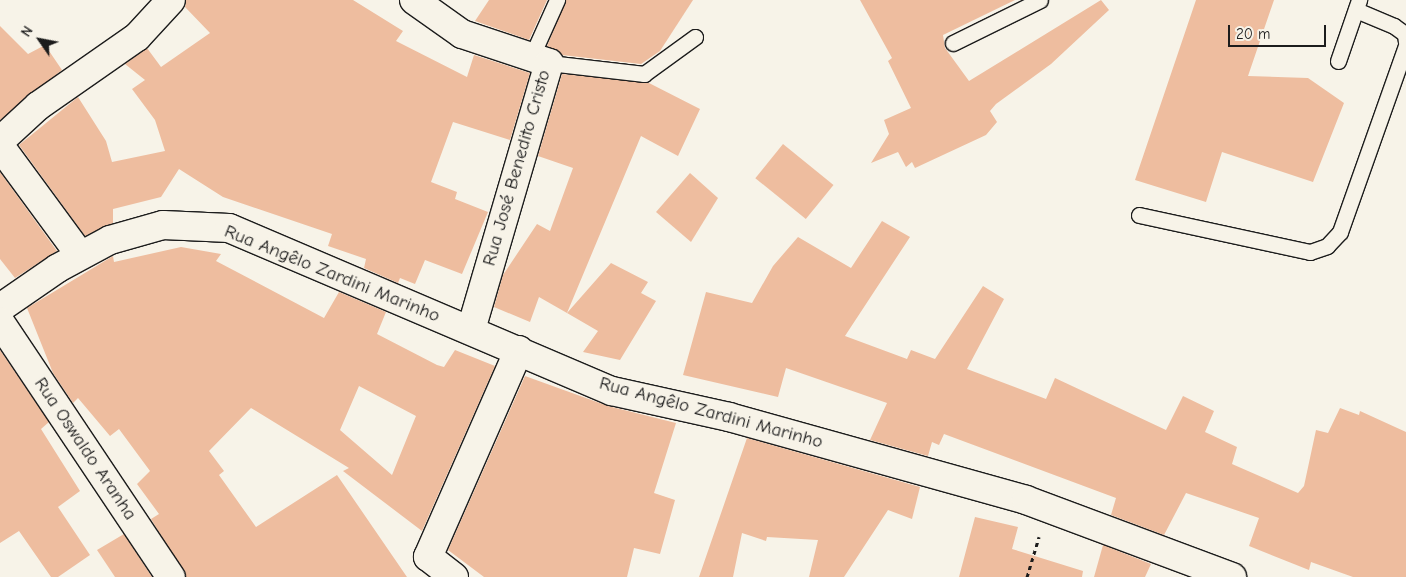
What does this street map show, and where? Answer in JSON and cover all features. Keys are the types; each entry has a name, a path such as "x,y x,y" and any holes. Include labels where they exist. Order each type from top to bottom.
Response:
{"street":[{"path":"0,141 38,106 136,37 171,0"},
{"name":"Rua José Benedito Cristo","path":"414,0 462,34 540,62 471,330"},
{"path":"0,146 69,262"},
{"name":"Rua Angêlo Zardini Marinho","path":"0,308 69,262 110,240 163,225 228,228 612,391 729,417 1049,507 1232,577"},
{"name":"Rua Oswaldo Aranha","path":"0,322 171,577"},
{"path":"454,577 428,557 519,350"}],"lane":[{"path":"557,0 540,62 644,74 694,37"},
{"path":"953,44 1040,0"},
{"path":"1338,61 1358,5 1394,26 1404,34 1406,42"},
{"path":"1139,215 1310,252 1327,246 1340,232 1406,46"}],"path":[{"path":"1027,577 1049,507"}],"building":[{"path":"186,0 353,0 403,31 396,41 467,77 474,55 530,73 510,140 453,122 431,182 457,192 455,199 488,212 462,274 425,260 415,284 400,278 398,283 364,268 366,259 328,246 332,234 223,197 179,169 161,197 113,209 113,223 85,236 19,145 78,97 106,141 112,162 165,151 155,120 132,89 145,80 125,64 147,48 161,67 210,33 185,7"},
{"path":"489,0 547,0 529,40 475,21"},
{"path":"566,0 693,0 660,51 641,64 562,55 547,46"},
{"path":"860,0 1015,0 943,35 945,48 969,81 1101,0 1109,10 1051,64 996,104 990,111 997,122 986,135 915,168 912,162 906,167 898,152 871,163 889,134 884,120 911,108 888,61 892,58"},
{"path":"1196,0 1274,0 1248,76 1308,78 1344,103 1313,182 1222,152 1206,202 1135,180"},
{"path":"0,26 28,54 45,45 62,70 0,120"},
{"path":"562,74 647,82 700,109 678,156 641,136 567,313 539,297 530,322 494,307 503,275 537,224 550,231 573,168 538,156"},
{"path":"783,144 834,185 806,219 755,178"},
{"path":"0,172 57,251 15,278 0,259"},
{"path":"690,173 718,198 691,242 656,212"},
{"path":"882,221 910,237 845,336 907,359 911,350 935,359 983,286 1004,299 967,369 1046,399 1055,378 1166,430 1183,396 1214,411 1205,432 1237,447 1232,464 1298,493 1304,486 1316,430 1328,433 1340,408 1359,415 1360,411 1406,432 1406,577 1353,577 1311,562 1309,570 1249,546 1259,518 1186,493 1164,535 1111,515 1116,498 944,434 939,445 932,442 928,456 870,440 887,403 786,368 778,397 683,375 706,292 752,303 773,266 798,237 851,268"},
{"path":"181,247 221,254 216,261 324,318 339,292 386,312 377,334 437,365 444,367 455,350 495,366 422,531 343,471 349,468 251,408 209,451 224,471 219,475 256,527 337,475 407,577 186,577 151,519 159,514 137,484 150,471 119,429 110,436 78,398 73,403 53,373 27,308 113,256 114,262","holes":["359,386 416,416 392,475 340,430"]},
{"path":"611,263 648,282 641,293 656,301 620,360 583,352 598,331 567,313"},
{"path":"0,350 49,422 41,429 80,491 58,507 90,555 58,577 51,577 19,531 0,543"},
{"path":"525,376 608,406 676,423 654,493 675,500 660,554 634,548 627,577 484,577 448,550"},
{"path":"747,438 920,487 912,519 888,510 844,577 809,577 818,540 767,537 766,541 742,533 733,577 699,577"},
{"path":"975,517 1018,527 1012,549 1083,571 1082,577 959,577"},
{"path":"124,534 152,577 115,577 97,550"},
{"path":"1103,545 1151,564 1145,577 1094,577"}]}
